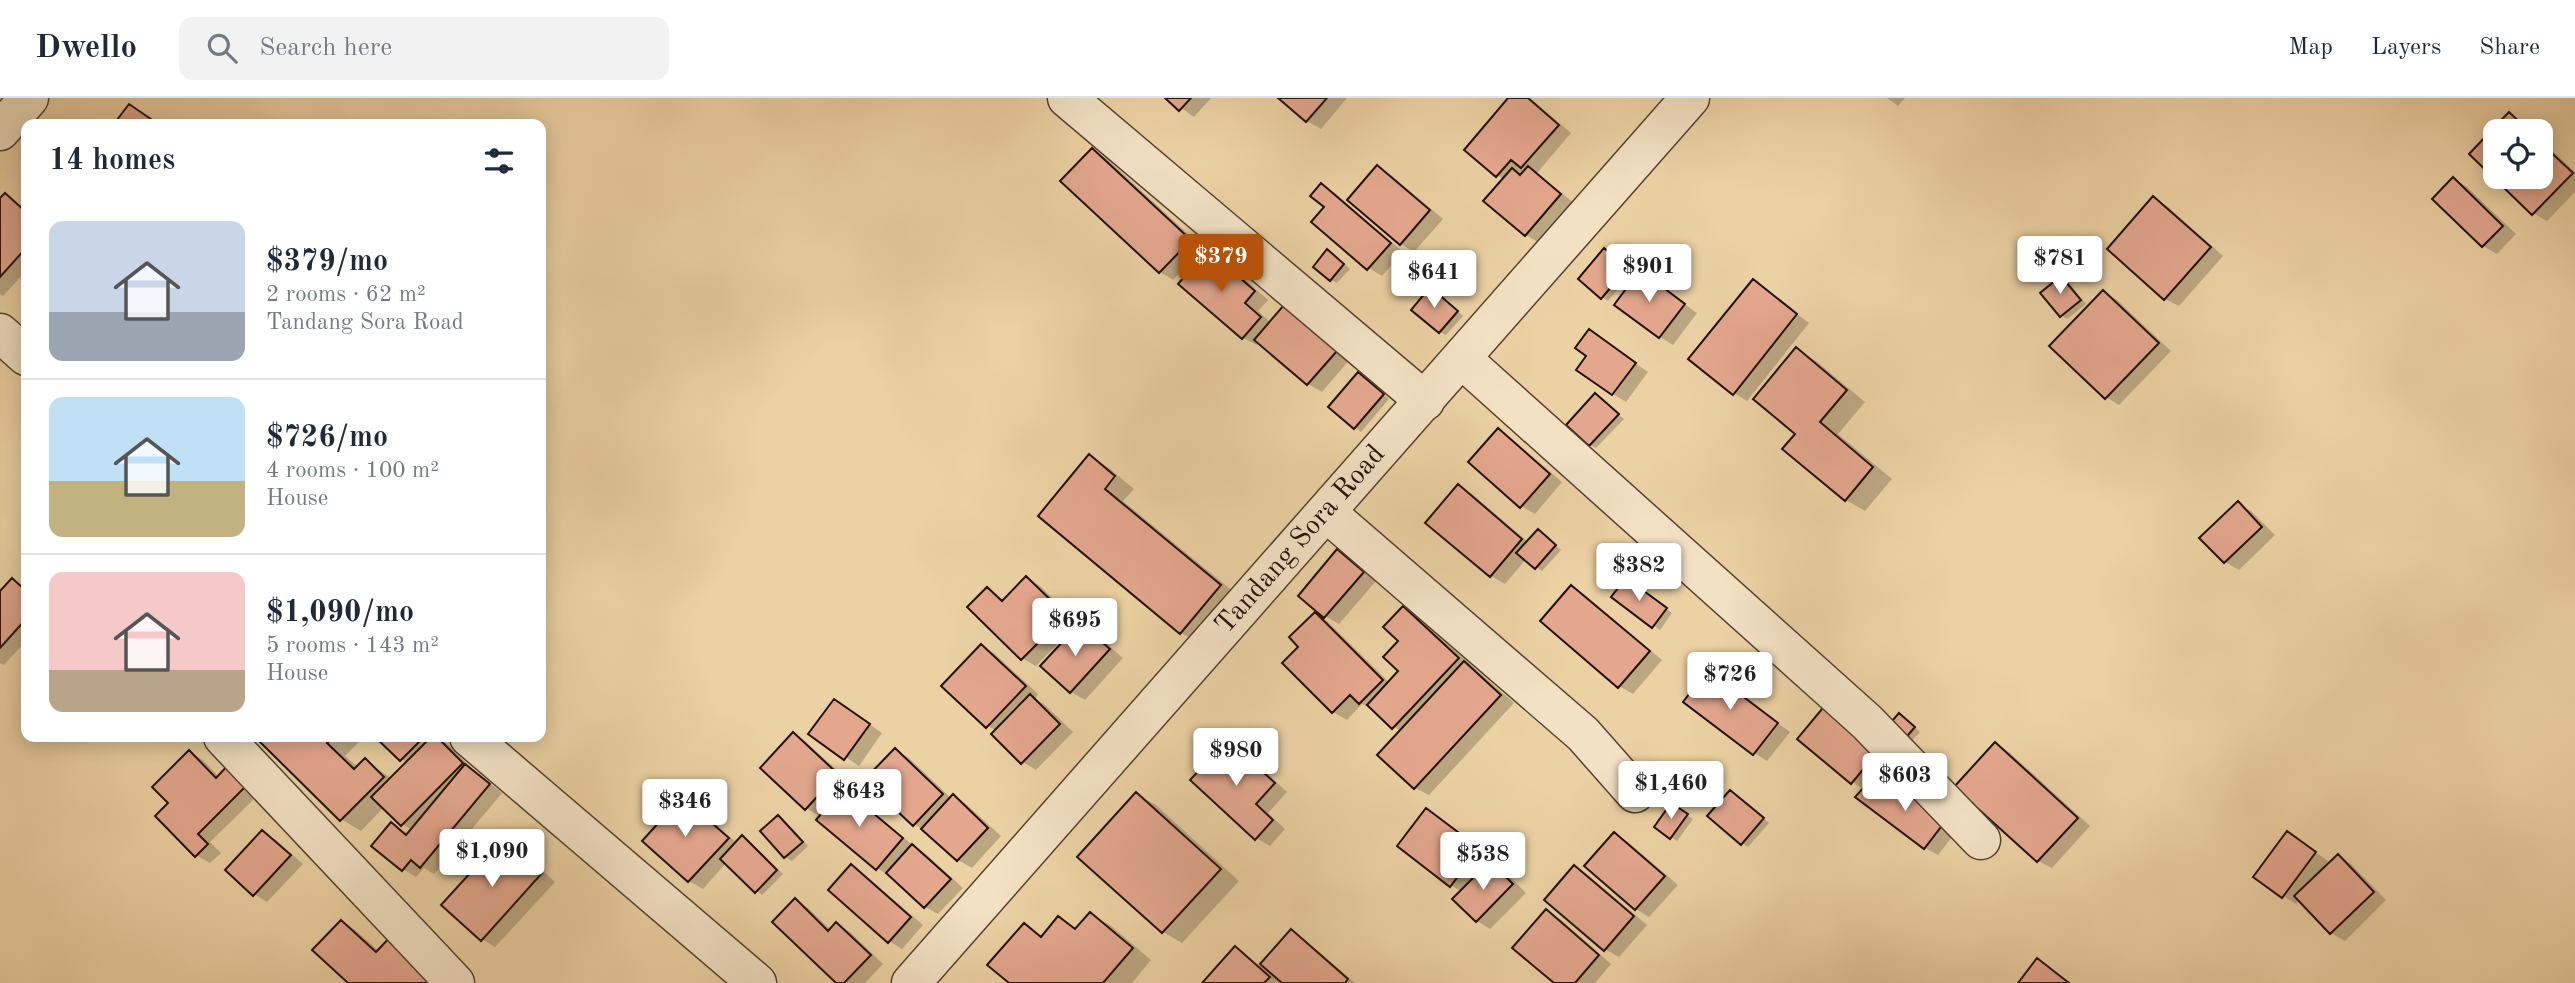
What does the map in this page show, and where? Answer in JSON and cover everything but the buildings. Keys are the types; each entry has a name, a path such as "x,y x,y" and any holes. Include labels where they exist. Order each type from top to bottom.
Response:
{"street":[{"path":"0,131 29,98"},
{"path":"1067,98 1425,401"},
{"name":"Tandang Sora Road","path":"911,983 1689,98"},
{"path":"0,333 21,352"},
{"path":"1462,359 1867,722 1982,840"},
{"path":"1326,512 1583,734 1635,793"},
{"path":"228,742 456,983"},
{"path":"475,742 757,983"}]}
